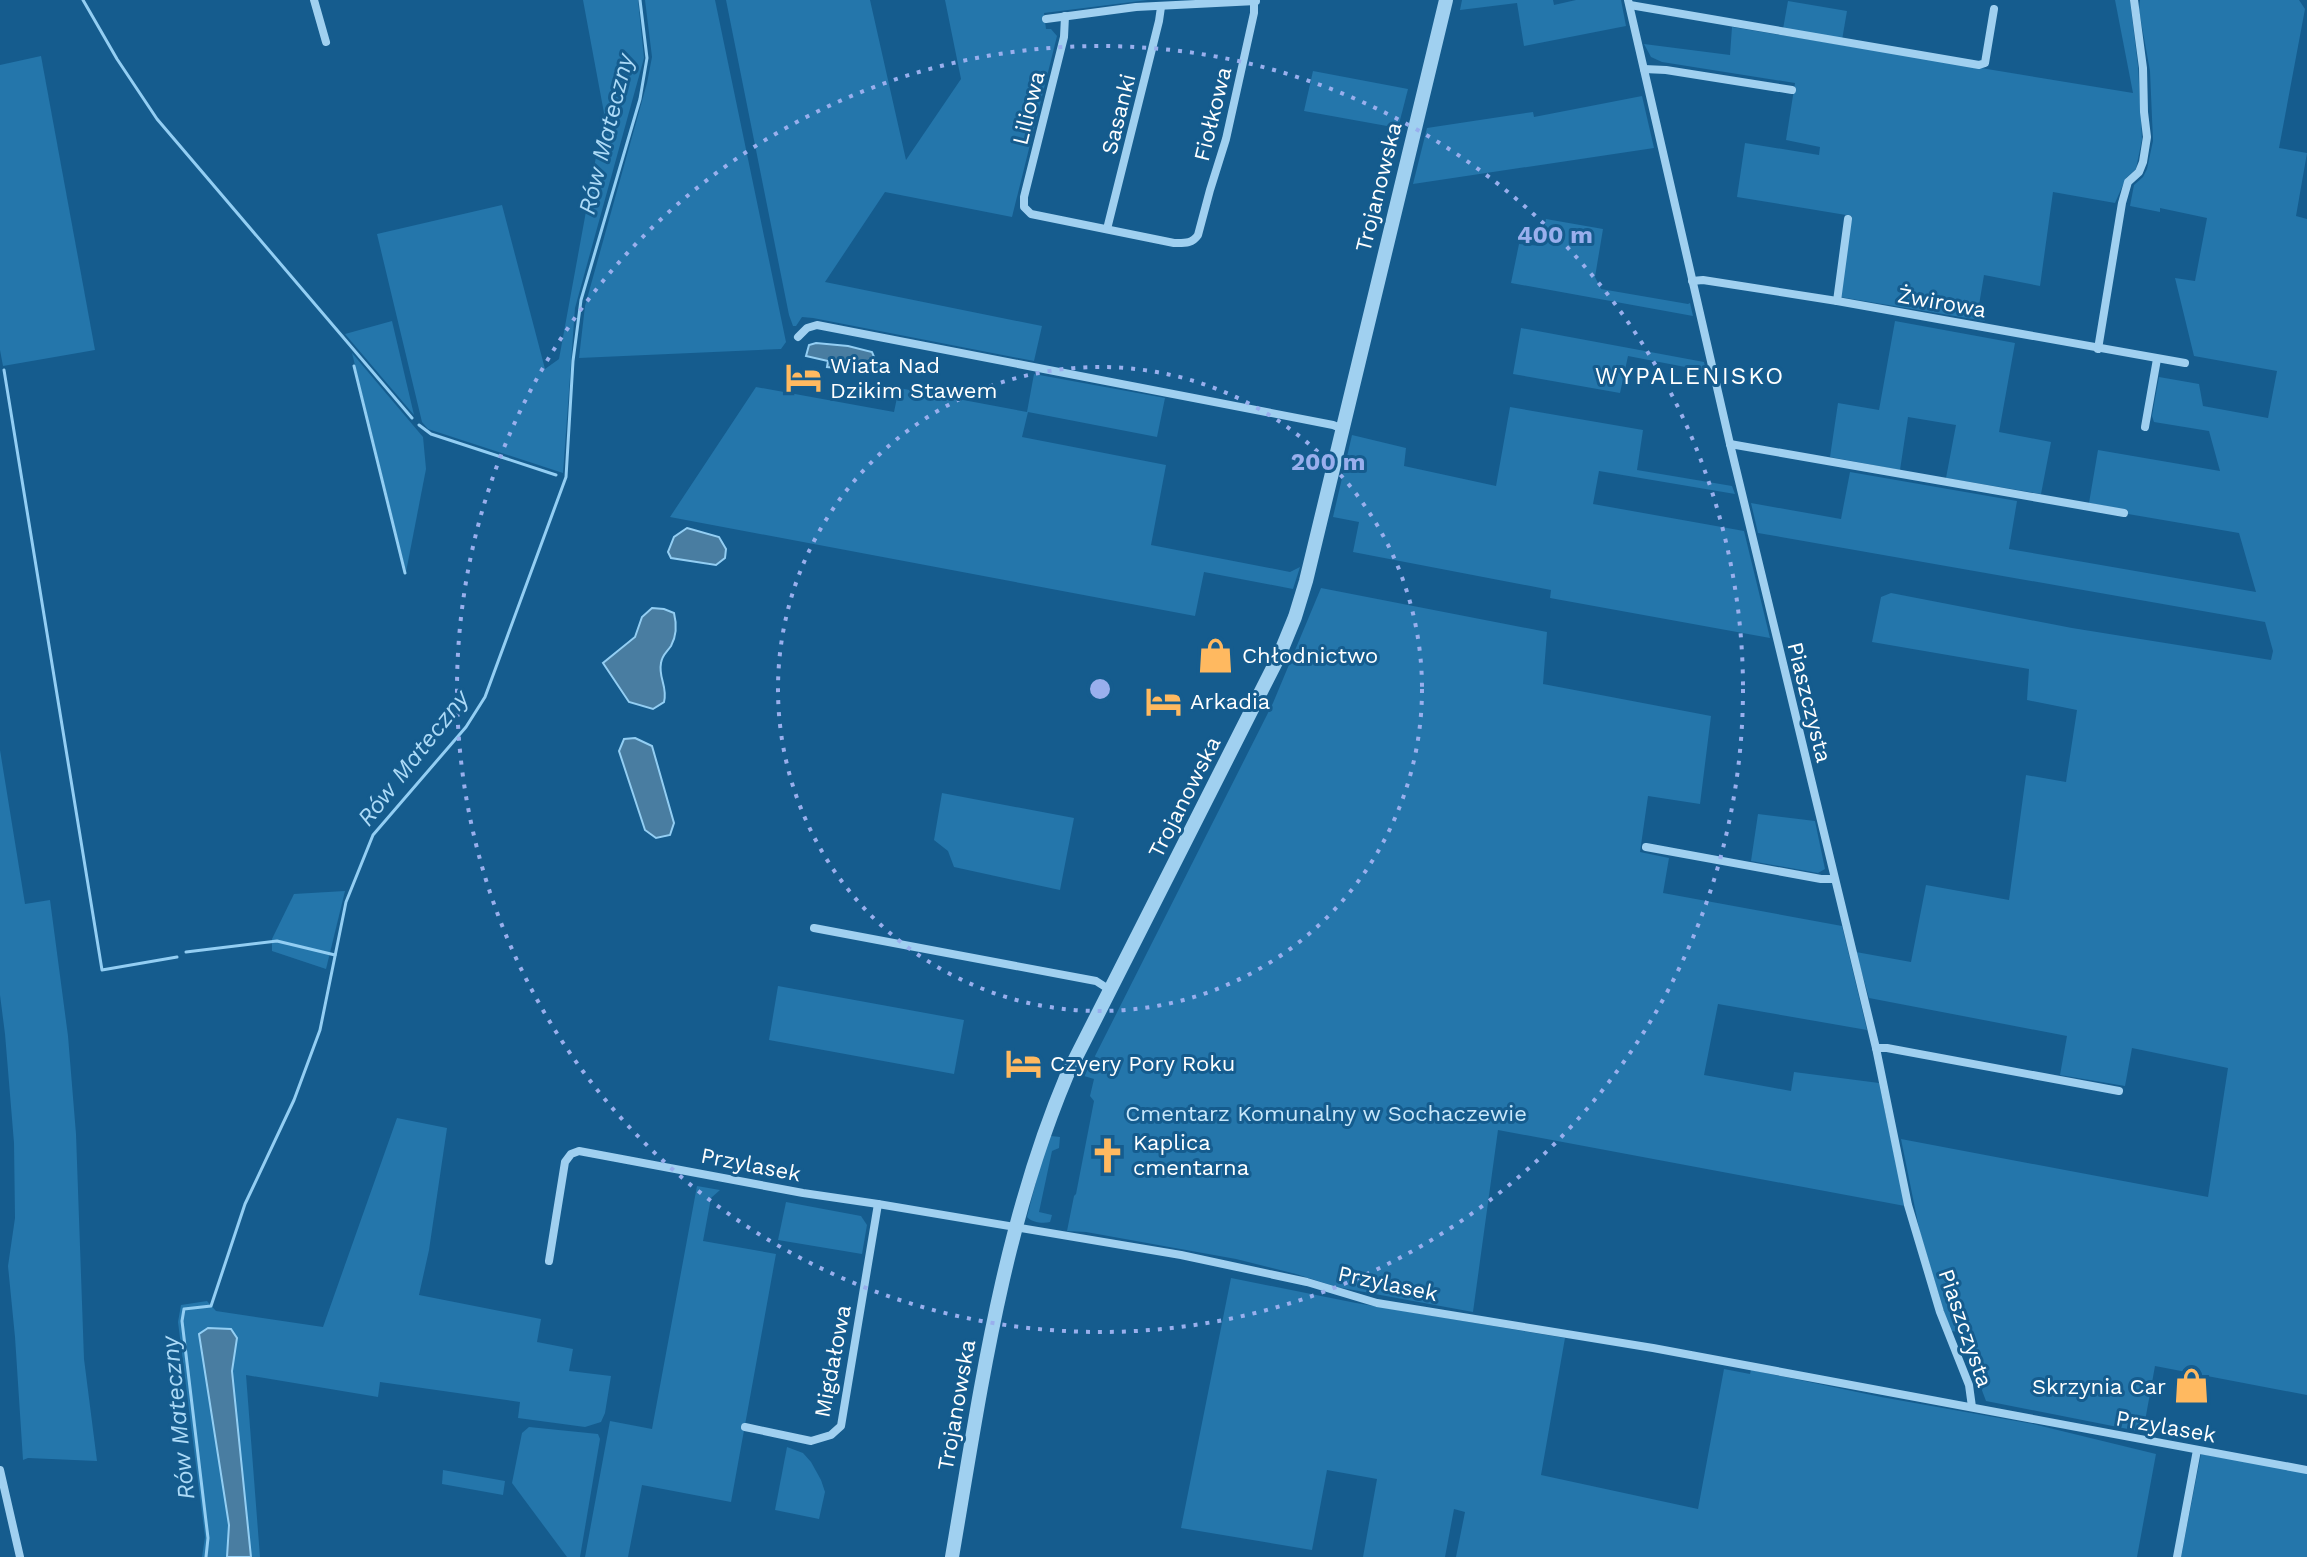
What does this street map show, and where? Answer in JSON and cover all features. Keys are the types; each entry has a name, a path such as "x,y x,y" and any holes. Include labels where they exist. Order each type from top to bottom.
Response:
{"street":[{"path":"314,0 326,42"},
{"name":"Trojanowska","path":"952,1557 992,1325 1028,1178 1044,1129 1067,1075 1279,656 1295,617 1446,0"},
{"path":"2098,349 2122,203 2128,182 2139,172 2143,162 2147,137 2143,68 2134,0"},
{"path":"1046,19 1136,7 1256,1"},
{"name":"Fiołkowa","path":"1107,229 1174,243 1194,241 1198,235 1226,139 1256,1"},
{"path":"1629,3 1979,65 1985,63 1994,9"},
{"name":"Piaszczysta","path":"1629,3 1730,444 1876,1048 1908,1205 1940,1312 1969,1385 1972,1407"},
{"name":"Sasanki","path":"1107,229 1161,7"},
{"name":"Liliowa","path":"1065,16 1064,37 1024,207 1031,214 1107,229"},
{"path":"1644,69 1792,90"},
{"path":"1837,301 1848,219"},
{"name":"Żwirowa","path":"1692,281 1703,280 1837,301 2185,363"},
{"path":"798,337 807,328 817,325 1343,429"},
{"path":"2145,427 2157,359"},
{"path":"1730,444 2124,513"},
{"path":"1646,847 1834,879"},
{"path":"814,928 1096,981 1110,990"},
{"path":"1876,1048 2119,1091"},
{"name":"Przylasek","path":"549,1261 565,1162 571,1154 579,1151 803,1193 1181,1255 1293,1279 1377,1303 1653,1348 2307,1470"},
{"name":"Migdałowa","path":"745,1427 811,1441 831,1435 841,1426 878,1204"},
{"path":"2177,1557 2197,1450"},
{"path":"0,1470 20,1557"}],"green space":[{"path":"583,0 638,0 644,58 575,308 563,473 428,429 422,422 377,234 502,205 545,369 559,359 604,113"},
{"path":"645,0 715,0 786,342 781,349 579,358 585,306 652,57"},
{"path":"726,0 870,0 906,160 961,79 945,0 1148,0 1044,13 1046,29 1051,29 1057,36 1012,217 885,192 825,282 1042,326 1034,361 813,318 802,317 793,326"},
{"path":"1462,0 1553,0 1554,5 1576,0 1621,0 1626,26 1524,46 1517,3 1460,10"},
{"path":"2115,0 2130,0 2142,139 2136,169 2126,178 2115,203 2053,192 2040,286 1984,275 1978,311 1985,321 1840,297 1852,216 1737,197 1745,143 1819,155 1820,147 1786,140 1795,83 1662,62 1651,57 1644,44 1730,55 1732,27 2133,93"},
{"path":"2140,0 2299,0 2305,9 2279,148 2307,153 2296,216 2307,219 2307,1395 2155,1366 2143,1432 1986,1401 1960,1332 1950,1331 1920,1233 1901,1139 2208,1197 2228,1068 2132,1048 2125,1086 2060,1075 2067,1036 1869,998 1856,952 1911,962 1926,885 2009,900 2026,775 2066,782 2077,710 2027,700 2029,669 1872,642 1881,597 1891,593 2072,628 2271,660 2273,651 2265,622 1758,533 1751,503 1841,519 1850,472 2017,501 2009,549 2256,592 2239,533 2128,514 2128,510 2089,503 2098,450 2220,471 2209,431 2154,422 2152,416 2159,377 2199,384 2203,406 2268,418 2277,371 2194,356 2175,278 2195,281 2207,218 2160,208 2160,212 2130,206 2134,185 2147,169 2153,141 2150,71"},
{"path":"1788,1 1847,11 1842,40 1783,29"},
{"path":"41,56 95,350 3,366 0,350 0,65"},
{"path":"1313,71 1408,89 1398,128 1304,111"},
{"path":"1642,96 1654,148 1413,184 1427,128 1533,112 1534,117"},
{"path":"1546,219 1603,229 1595,277 1601,289 1690,303 1693,316 1511,283 1519,244 1541,246"},
{"path":"392,321 414,415 345,334"},
{"path":"1895,321 2015,343 1999,432 2051,442 2041,494 1946,478 1956,425 1908,417 1900,470 1830,457 1838,403 1879,410"},
{"path":"1521,328 1704,362 1706,371 1628,356 1620,393 1513,374"},
{"path":"352,353 423,437 426,469 406,572"},
{"path":"1034,374 1165,398 1157,437 1028,412 1022,437 1166,465 1151,545 1290,572 1300,567 1293,589 1204,572 1195,616 670,517 756,387 894,412 899,388 1027,412"},
{"path":"1510,407 1643,430 1637,470 1732,486 1735,494 1599,471 1593,504 1744,531 1770,638 1550,598 1551,590 1353,552 1359,522 1333,517 1352,435 1406,448 1404,466 1496,486"},
{"name":"Cmentarz Komunalny w Sochaczewie","path":"1321,588 1547,632 1543,684 1711,716 1700,804 1648,796 1640,852 1669,858 1663,893 1842,926 1867,1030 1718,1004 1704,1075 1791,1091 1794,1072 1879,1083 1905,1206 1498,1130 1473,1312 1337,1287 1236,1259 1067,1231 1094,1101 1090,1096 1094,1079 1084,1076 1087,1070 1096,1067 1095,1056 1273,703"},
{"path":"0,750 25,904 50,900 68,1036 76,1134 84,1359 97,1461 23,1460 8,1266 15,1218 14,1143 0,995"},
{"path":"942,793 1074,818 1060,890 954,867 948,851 934,840"},
{"path":"1758,814 1815,821 1825,869 1818,873 1751,861"},
{"path":"345,891 326,969 272,951 272,939 294,894"},
{"path":"778,986 964,1020 954,1074 769,1040"},
{"path":"397,1118 447,1128 429,1250 419,1295 541,1319 537,1342 573,1349 569,1371 611,1376 605,1413 601,1422 585,1427 518,1418 520,1402 380,1382 378,1397 246,1375 260,1557 202,1557 205,1537 178,1322 181,1305 207,1301 216,1311 323,1327"},
{"path":"1060,1137 1059,1148 1052,1151 1039,1212 1052,1215 1050,1222 1041,1223 1027,1217 1047,1139"},
{"path":"697,1186 720,1190 711,1198 703,1241 776,1254 731,1502 642,1485 628,1557 585,1557 610,1421 652,1429"},
{"path":"786,1202 861,1216 867,1225 862,1254 778,1240"},
{"path":"1231,1278 1356,1303 1565,1338 1541,1475 1698,1509 1724,1369 1750,1374 1751,1370 2033,1424 2156,1454 2137,1557 1456,1557 1465,1512 1454,1509 1445,1557 1363,1557 1377,1479 1327,1470 1312,1550 1181,1528"},
{"path":"529,1427 598,1434 600,1439 580,1557 567,1557 512,1483 522,1433"},
{"path":"787,1447 803,1453 821,1480 825,1492 819,1519 775,1510"},
{"path":"2201,1454 2307,1473 2307,1557 2181,1557"},
{"path":"443,1470 505,1481 503,1495 442,1484"}],"shaded area":[{"path":"816,343 872,352 878,366 874,371 827,367 828,361 806,356 809,345"},
{"path":"687,528 719,537 726,549 725,558 716,565 671,558 668,552 674,537"},
{"path":"652,608 674,613 676,626 673,642 661,663 664,702 653,709 629,702 603,663 635,637 642,617"},
{"path":"635,738 652,746 674,823 670,835 656,838 645,830 619,751 624,739"},
{"path":"208,1328 231,1329 237,1338 232,1371 251,1557 227,1557 229,1525 199,1334"}],"waterway":[{"path":"83,0 157,119 412,418"},
{"name":"Rów Mateczny","path":"206,1557 208,1538 182,1321 184,1309 211,1306 245,1204 294,1100 320,1030 346,902 373,835 466,727 485,697 566,477 573,361 581,300 640,99 647,58 640,0"},
{"path":"354,366 405,573"},
{"path":"4,370 102,970 177,957"},
{"path":"419,425 431,434 556,475"},
{"path":"186,952 277,941 335,955"}],"place":[{"name":"Wiata Nad Dzikim Stawem","path":"804,378"},
{"name":"Chłodnictwo","path":"1216,655"},
{"name":"Arkadia","path":"1164,701"},
{"name":"Czyery Pory Roku","path":"1024,1063"},
{"name":"Kaplica cmentarna","path":"1107,1155"},
{"name":"Skrzynia Car","path":"2192,1386"}],"district":[{"name":"WYPALENISKO","path":"1690,376"}]}
